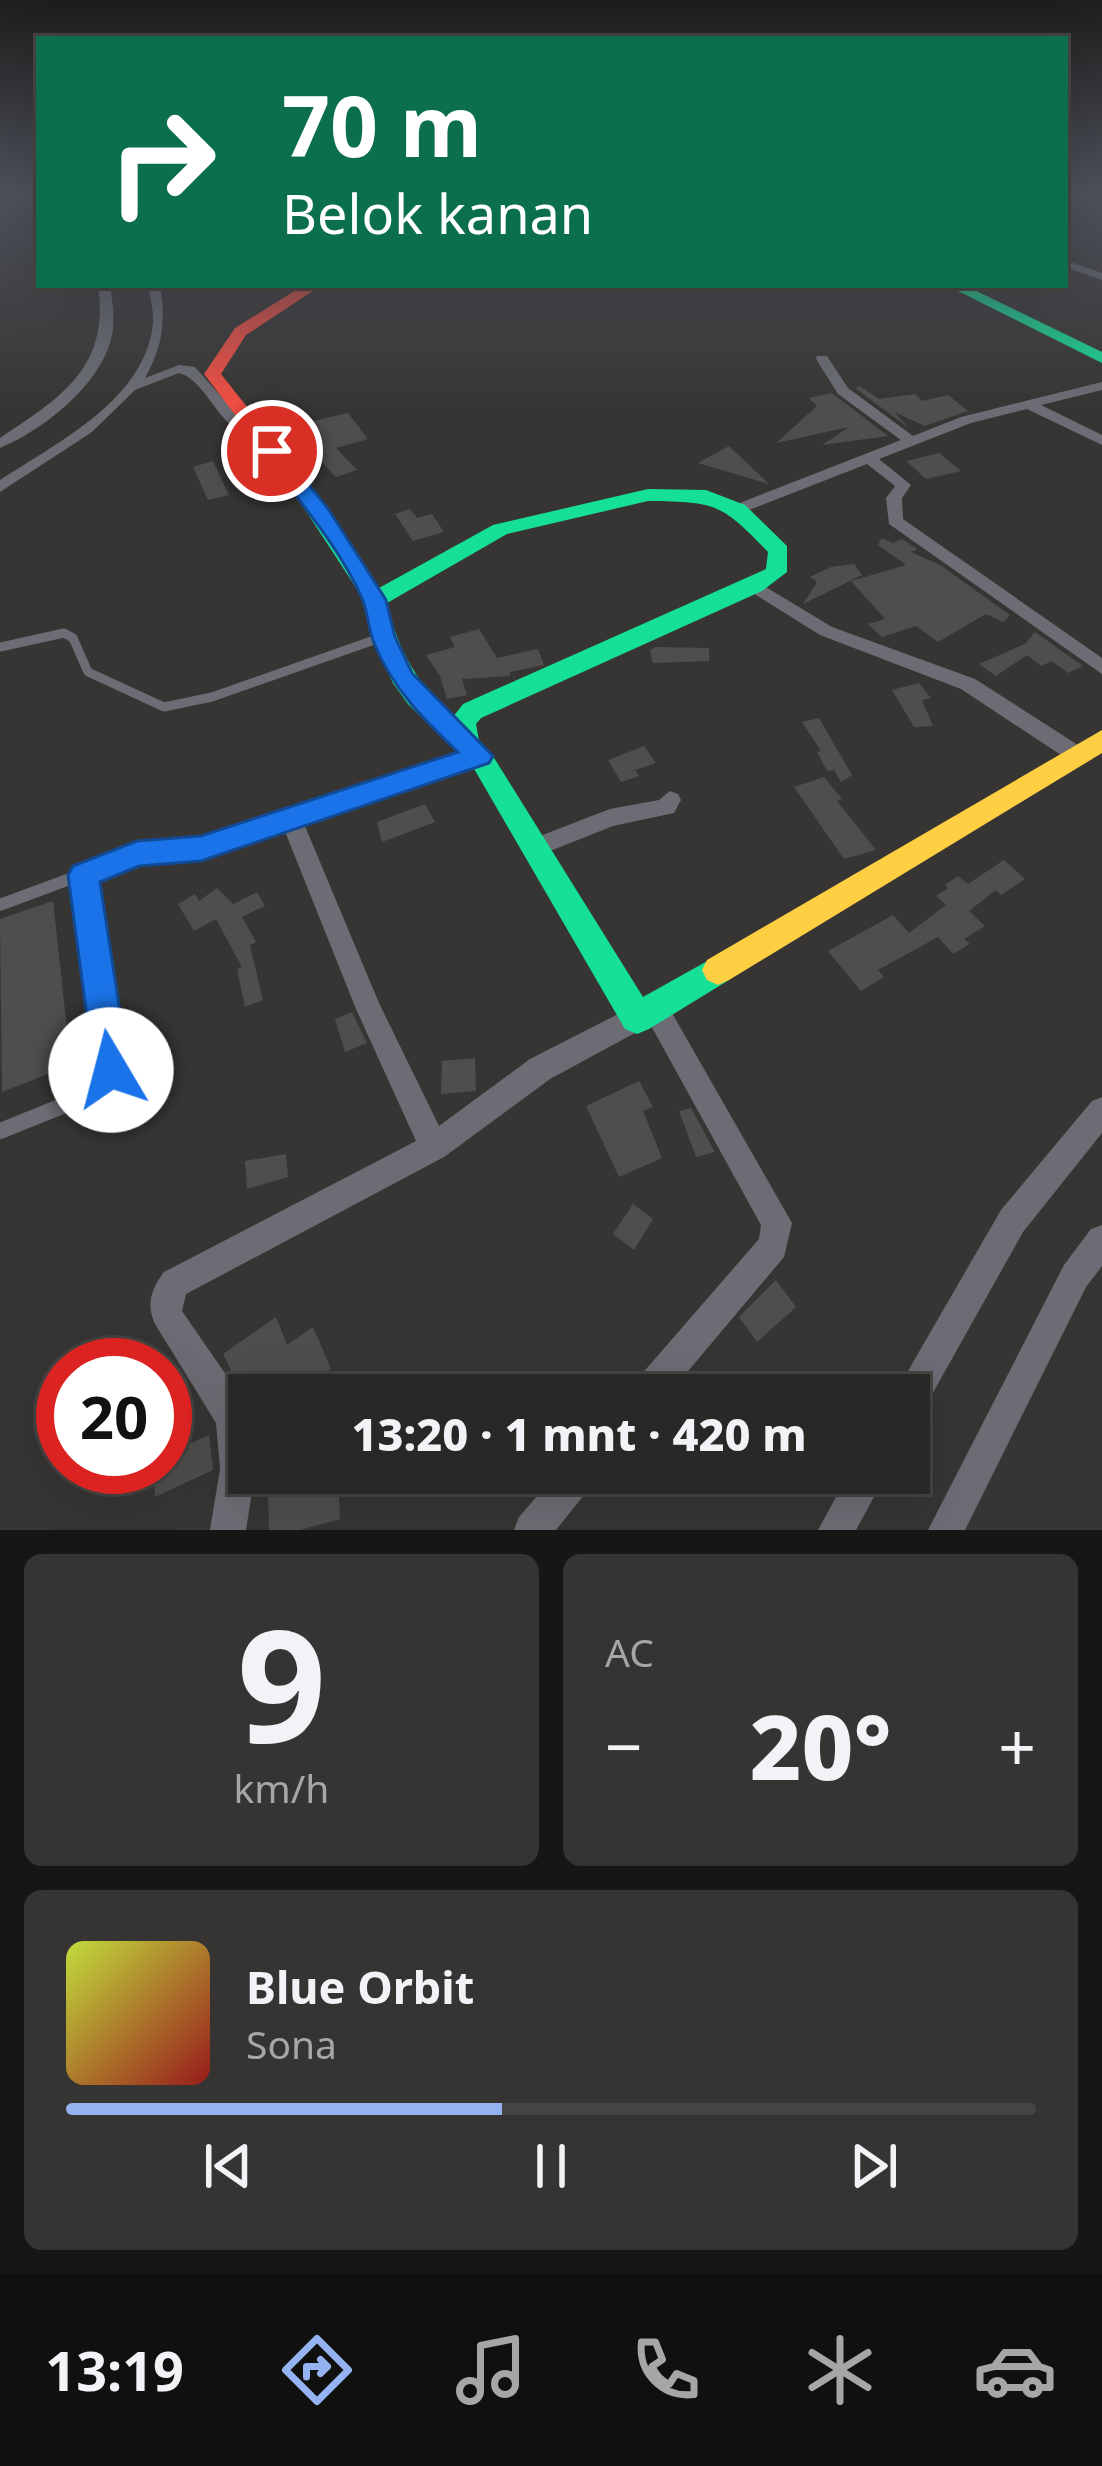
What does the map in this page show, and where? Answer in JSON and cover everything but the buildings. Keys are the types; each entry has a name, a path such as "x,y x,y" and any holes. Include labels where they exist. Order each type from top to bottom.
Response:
{"main road":[{"path":"310,288 246,326 213,365 212,374 321,514 375,600 383,637 417,698 473,749"},
{"path":"959,288 1102,358"},
{"path":"989,288 1102,341"},
{"path":"375,600 500,529 648,495 706,496 738,509 779,550 781,563 776,572 754,586 589,664 484,704 463,723 473,749 535,848 646,1013 1102,740"}],"street":[{"path":"1071,265 1102,277"},
{"path":"0,444 66,396 106,347 112,326 105,288"},
{"path":"0,487 81,431 136,384 159,344 163,320 155,288"},
{"path":"159,344 168,370"},
{"path":"822,359 843,391 910,440"},
{"path":"117,400 168,370 198,373 225,415 236,422 247,419"},
{"path":"738,509 910,440 1102,386"},
{"path":"1030,405 1102,441"},
{"path":"867,457 903,485 894,498 895,521 1102,667"},
{"path":"754,586 826,631 968,684 1077,755"},
{"path":"535,848 610,818 649,814 666,807 670,800"},
{"path":"291,819 377,1026 434,1147"},
{"path":"228,1530 235,1502 236,1438 229,1409 172,1325 167,1294 185,1276 434,1147 540,1069 646,1013 777,1223 773,1246 664,1374"},
{"path":"925,1374 1012,1221 1102,1111"},
{"path":"946,1530 1075,1276 1102,1240"},
{"path":"532,1530 562,1494"},
{"path":"836,1530 856,1494"}],"lane":[{"path":"0,647 64,633 73,638 88,671 164,707 212,697 383,637"},
{"path":"0,905 137,854 201,849 473,749"},
{"path":"0,1131 105,1088 113,1080 83,875"}],"traffic: fast":[{"path":"959,288 1102,358"},
{"path":"301,488 375,600 383,637 402,677 417,698 482,760 637,1018 718,970"},
{"path":"375,600 500,529 648,495 706,496 738,509 779,551 776,572 754,586 472,711 463,723 466,743"}],"traffic: slow":[{"path":"718,970 1102,740"}],"traffic: jam":[{"path":"301,488 212,374 241,331 309,288"}],"route":[{"path":"111,1070 83,875 137,854 201,849 479,756 417,698 402,676 383,637 375,600 321,514 272,451"}]}
